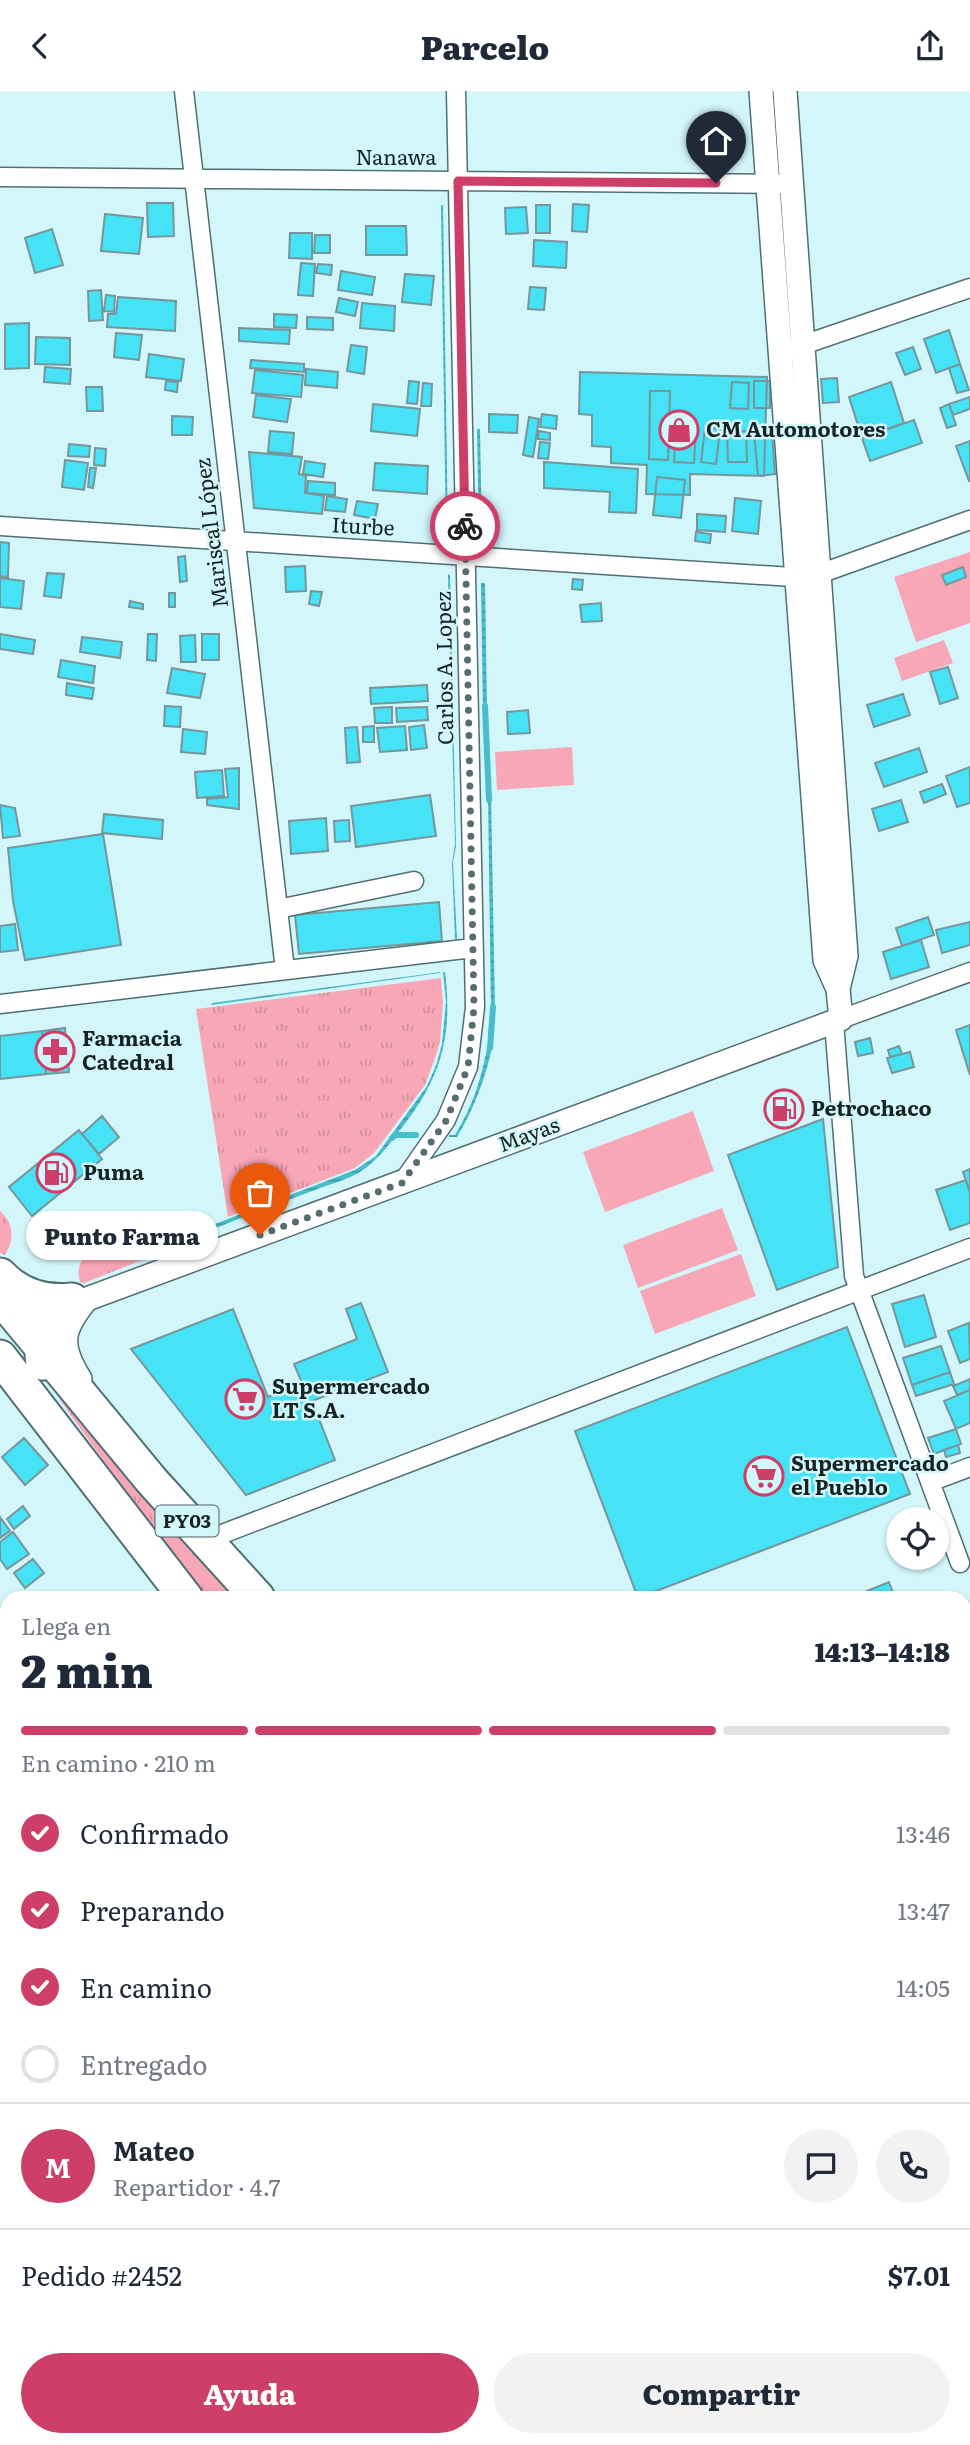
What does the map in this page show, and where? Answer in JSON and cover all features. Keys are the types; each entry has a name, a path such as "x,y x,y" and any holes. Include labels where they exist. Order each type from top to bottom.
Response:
{"highway":[{"path":"0,1275 15,1288 37,1299 80,1300"},
{"name":"PY03","path":"0,1297 94,1413 204,1541 251,1591"},
{"path":"76,1457 77,1448 72,1434 55,1406 46,1384 40,1349 49,1322 80,1300"},
{"name":"PY03","path":"0,1357 181,1591"}],"street":[{"name":"Mariscal López","path":"184,91 285,970"},
{"name":"Carlos A. Lopez","path":"402,1183 446,1121 468,1067 474,1007 456,91"},
{"path":"761,91 768,184 791,349 808,577 825,960 838,989 837,1021 854,1276 960,1563"},
{"path":"785,91 791,184 791,349"},
{"name":"Nanawa","path":"0,177 791,184"},
{"path":"791,349 970,288"},
{"path":"808,577 970,520"},
{"name":"Iturbe","path":"0,526 808,577"},
{"path":"278,909 414,881"},
{"path":"0,1005 473,948"},
{"name":"Mayas","path":"80,1300 970,972"},
{"path":"204,1541 970,1248"},
{"path":"80,1300 65,1337 67,1352 75,1371 93,1399 94,1413"},
{"path":"930,1482 970,1467"}],"green space":[{"path":"970,552 970,623 916,642 894,577"},
{"path":"944,640 953,663 902,681 894,658"},
{"path":"572,747 574,785 497,790 495,752"},
{"path":"441,978 443,1003 440,1042 425,1085 374,1153 355,1168 228,1217 196,1009"},
{"path":"693,1111 714,1171 605,1212 583,1152"},
{"path":"722,1208 738,1250 638,1288 623,1245"},
{"path":"0,1211 12,1232 5,1255 0,1253"},
{"path":"122,1240 141,1242 154,1251 155,1255 84,1283 80,1282 80,1264 84,1257 97,1247"},
{"path":"741,1254 756,1296 655,1334 640,1291"},
{"path":"58,1392 236,1591 203,1591 120,1484 60,1400"}],"water":[{"path":"443,205 448,537 446,537"},
{"path":"477,429 480,429 482,536 479,536"},
{"path":"448,574 456,846 453,862 457,939 452,863 455,844"},
{"path":"481,583 485,583 487,712 483,712"},
{"path":"488,794 491,794 495,1013 491,1012"},
{"path":"445,972 447,1017 441,1056 425,1093 382,1153 366,1168 350,1177 216,1228 215,1224 355,1170 376,1156 427,1086 437,1063 442,1044 446,1002"},
{"path":"440,973 211,1005 212,1003"},
{"path":"488,1043 493,1043 474,1103 457,1137 449,1137 455,1135 472,1102"}],"building":[{"path":"147,203 173,203 174,236 148,237"},
{"path":"573,204 589,205 587,232 572,231"},
{"path":"536,205 550,205 550,233 536,233"},
{"path":"526,207 528,233 506,234 505,208"},
{"path":"105,214 143,218 139,254 101,251"},
{"path":"366,226 406,226 407,255 366,255"},
{"path":"52,229 63,265 35,273 25,238"},
{"path":"290,233 312,233 312,259 289,258"},
{"path":"315,235 330,235 330,253 314,253"},
{"path":"534,240 567,242 566,268 533,266"},
{"path":"301,263 315,264 313,296 298,295"},
{"path":"318,264 332,265 331,275 316,273"},
{"path":"341,271 375,277 372,295 338,290"},
{"path":"405,274 434,276 431,305 402,302"},
{"path":"530,287 546,288 544,310 528,309"},
{"path":"101,290 103,320 89,321 88,291"},
{"path":"106,295 115,296 114,312 104,311"},
{"path":"118,297 176,301 175,331 107,327 108,314 116,314"},
{"path":"339,298 358,302 355,316 336,312"},
{"path":"362,303 395,306 394,331 360,328"},
{"path":"274,314 297,315 296,328 274,327"},
{"path":"307,317 333,318 333,330 307,329"},
{"path":"29,323 29,368 5,369 5,324"},
{"path":"239,328 290,330 289,344 239,341"},
{"path":"949,330 960,364 936,373 924,339"},
{"path":"116,333 142,335 139,360 114,357"},
{"path":"36,337 70,338 70,365 35,364"},
{"path":"351,345 367,347 364,374 347,371"},
{"path":"913,347 921,369 905,375 896,353"},
{"path":"149,354 184,359 181,381 146,377"},
{"path":"251,360 304,364 304,372 250,368"},
{"path":"960,364 969,390 957,393 949,368"},
{"path":"45,367 71,369 70,384 44,382"},
{"path":"306,369 338,372 337,388 305,385"},
{"path":"255,370 303,375 301,397 252,393"},
{"name":"CM Automotores","path":"580,372 767,377 764,476 690,474 690,495 646,494 647,465 611,463 611,447 592,446 592,415 579,414"},
{"path":"837,378 839,402 823,403 821,379"},
{"path":"166,381 178,382 177,392 165,390"},
{"path":"409,381 419,382 417,404 407,403"},
{"path":"754,381 770,381 770,408 754,408"},
{"path":"732,382 749,383 748,409 730,408"},
{"path":"891,382 904,423 862,438 849,397"},
{"path":"423,383 432,384 431,406 421,406"},
{"path":"86,387 102,387 103,411 87,411"},
{"path":"650,391 670,391 668,460 649,459"},
{"path":"256,395 291,399 287,422 253,417"},
{"path":"970,397 970,409 953,415 949,404"},
{"path":"373,404 420,409 417,436 371,431"},
{"path":"949,404 956,425 947,428 940,408"},
{"path":"489,414 518,415 517,433 489,432"},
{"path":"542,414 557,416 556,429 540,427"},
{"path":"172,416 193,417 192,435 172,435"},
{"path":"529,417 539,419 533,457 523,455"},
{"path":"914,420 922,443 870,461 862,438"},
{"path":"676,427 696,428 694,463 674,462"},
{"path":"705,428 720,429 716,464 701,462"},
{"path":"270,431 294,433 292,454 268,452"},
{"path":"539,431 550,433 550,440 538,439"},
{"path":"746,431 747,462 728,462 727,432"},
{"path":"772,431 775,474 758,476 754,432"},
{"path":"970,441 970,481 969,481 956,446"},
{"path":"540,442 550,443 548,459 538,458"},
{"path":"69,444 90,446 89,457 68,456"},
{"path":"95,448 106,449 105,466 94,465"},
{"path":"249,452 302,457 299,474 306,476 305,493 324,496 322,514 254,508"},
{"path":"65,460 88,463 84,490 62,487"},
{"path":"305,461 325,464 323,477 303,474"},
{"path":"544,462 638,469 636,513 609,512 610,492 544,488"},
{"path":"375,463 428,466 427,494 373,490"},
{"path":"90,468 96,468 93,488 88,487"},
{"path":"657,477 685,480 681,518 653,515"},
{"path":"308,481 335,483 335,495 307,493"},
{"path":"327,496 347,499 345,512 325,510"},
{"path":"735,498 761,501 758,534 732,531"},
{"path":"357,501 378,504 375,519 354,515"},
{"path":"697,514 726,516 725,532 697,530"},
{"path":"696,532 711,534 710,543 695,541"},
{"path":"0,542 9,543 8,577 0,576"},
{"path":"185,556 187,581 180,582 178,557"},
{"path":"305,566 306,591 286,592 285,567"},
{"path":"963,567 966,577 946,585 942,575"},
{"path":"47,573 64,574 61,598 44,596"},
{"path":"0,578 24,581 21,609 0,607"},
{"path":"573,579 583,580 582,590 572,589"},
{"path":"311,591 322,592 319,606 309,604"},
{"path":"169,593 175,593 175,607 169,607"},
{"path":"130,601 143,604 143,609 129,607"},
{"path":"601,603 602,621 582,622 580,605"},
{"path":"0,634 35,640 33,654 0,649"},
{"path":"148,634 157,634 156,661 147,660"},
{"path":"202,634 219,634 219,660 202,660"},
{"path":"195,635 196,662 181,662 180,636"},
{"path":"82,637 122,642 120,658 80,652"},
{"path":"61,660 95,666 93,683 58,677"},
{"path":"948,667 958,698 940,704 930,672"},
{"path":"172,668 205,674 200,698 167,693"},
{"path":"67,683 94,688 92,699 66,695"},
{"path":"427,685 428,701 371,704 370,688"},
{"path":"903,694 910,715 874,727 867,705"},
{"path":"165,706 181,707 180,727 164,726"},
{"path":"392,707 392,723 375,723 374,708"},
{"path":"427,707 428,720 397,722 396,708"},
{"path":"528,710 530,733 508,734 507,712"},
{"path":"424,725 427,748 411,750 409,727"},
{"path":"374,726 374,742 363,742 363,727"},
{"path":"405,726 407,750 380,752 377,728"},
{"path":"357,727 360,762 347,763 345,728"},
{"path":"183,729 207,732 205,754 181,752"},
{"path":"919,748 927,772 884,787 875,763"},
{"path":"970,767 970,803 957,807 946,776"},
{"path":"239,768 239,809 207,805 207,799 228,797 225,769"},
{"path":"222,770 224,796 197,798 195,772"},
{"path":"942,784 946,794 924,803 920,792"},
{"path":"430,795 436,836 356,847 351,806"},
{"path":"901,800 908,822 879,831 872,809"},
{"path":"0,805 15,808 20,836 3,838"},
{"path":"104,814 163,820 162,839 102,833"},
{"path":"326,818 328,851 291,854 289,821"},
{"path":"349,820 350,841 335,842 334,821"},
{"path":"103,834 121,945 25,960 13,901 8,848"},
{"path":"439,902 442,941 299,954 295,915"},
{"path":"928,917 934,935 902,946 896,928"},
{"path":"970,922 970,945 942,953 936,930"},
{"path":"15,924 18,950 0,952 0,926"},
{"path":"921,940 929,967 891,979 883,952"},
{"path":"970,1025 970,1075 956,1030"},
{"name":"Farmacia Catedral","path":"65,1028 69,1072 46,1074 42,1031"},
{"path":"42,1031 46,1074 0,1079 0,1036"},
{"path":"870,1038 873,1053 858,1056 855,1042"},
{"path":"899,1046 902,1054 890,1057 888,1050"},
{"path":"910,1052 914,1067 892,1073 887,1058"},
{"path":"102,1116 119,1137 99,1154 82,1134"},
{"path":"823,1119 838,1267 777,1290 728,1155"},
{"name":"Puma","path":"79,1130 102,1159 32,1216 9,1187"},
{"path":"970,1169 970,1193 963,1172"},
{"path":"966,1180 970,1193 970,1223 950,1230 936,1190"},
{"path":"924,1295 936,1337 905,1347 892,1304"},
{"name":"Supermercado LT S.A.","path":"361,1303 388,1372 312,1401 335,1460 246,1495 131,1349 233,1309 268,1397 302,1383 294,1364 357,1339 346,1309"},
{"path":"969,1323 970,1359 960,1363 948,1331"},
{"path":"847,1327 910,1494 656,1591 635,1591 575,1431"},
{"path":"941,1346 950,1372 912,1385 903,1358"},
{"path":"950,1372 954,1384 916,1396 912,1385"},
{"path":"970,1379 970,1390 957,1395 953,1386"},
{"path":"970,1390 970,1423 956,1429 944,1401"},
{"path":"956,1429 961,1444 934,1454 928,1438"},
{"path":"24,1438 48,1465 25,1485 2,1457"},
{"path":"958,1445 960,1453 946,1457 944,1450"},
{"path":"23,1506 30,1516 14,1529 7,1519"},
{"path":"0,1517 10,1531 0,1538"},
{"path":"13,1532 29,1554 7,1569 0,1559 0,1542"},
{"path":"33,1559 44,1573 25,1588 14,1573"},
{"path":"889,1582 892,1591 867,1591"}],"waterway":[{"path":"485,706 489,800"},
{"path":"490,1048 493,1007"},
{"path":"392,1138 395,1135 416,1135"}],"way so far":[{"path":"260,1235 402,1183 446,1121 468,1067 474,1007 465,526"}],"place":[{"name":"CM Automotores","path":"679,430"},
{"name":"Farmacia Catedral","path":"55,1051"},
{"name":"Petrochaco","path":"784,1109"},
{"name":"Puma","path":"56,1173"},
{"name":"Punto Farma","path":"260,1235"},
{"name":"Supermercado LT S.A.","path":"245,1399"},
{"name":"Supermercado el Pueblo","path":"764,1476"}],"route":[{"path":"465,526 458,181 716,183"}]}
